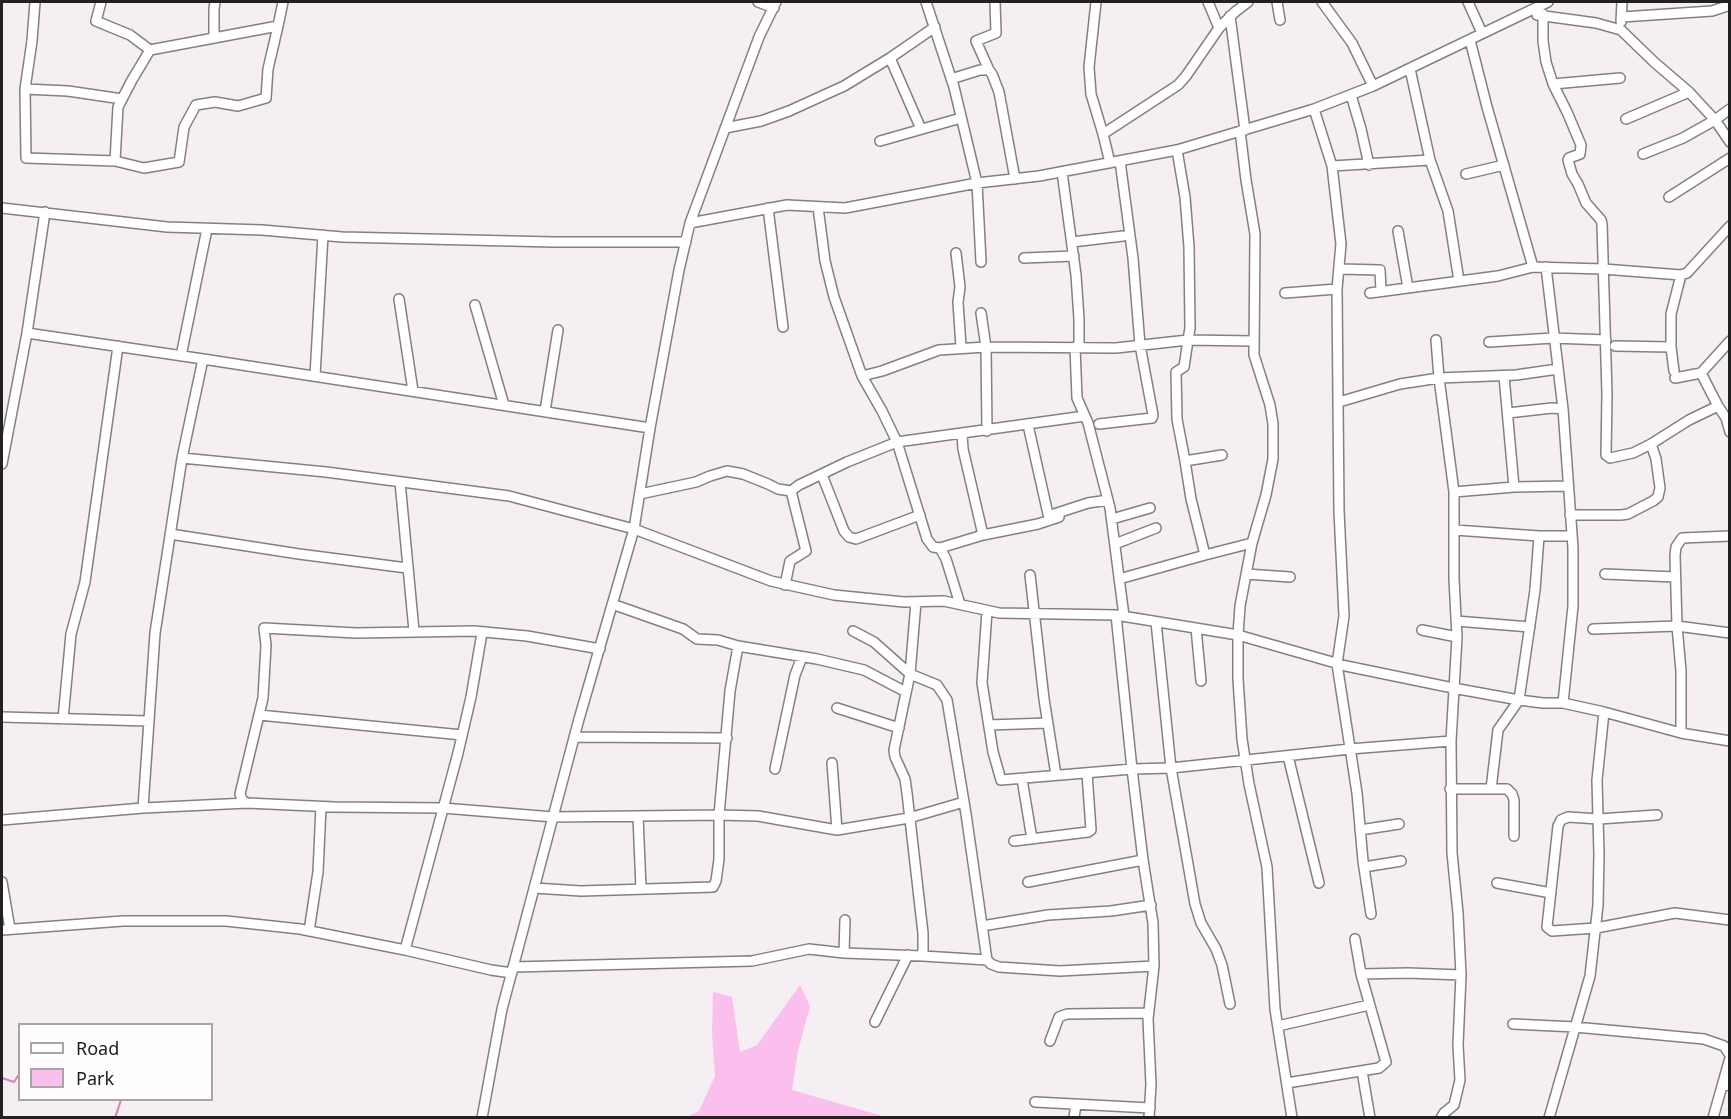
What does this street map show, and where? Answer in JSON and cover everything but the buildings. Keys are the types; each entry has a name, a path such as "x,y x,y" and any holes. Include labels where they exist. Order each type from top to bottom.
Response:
{"street":[{"path":"35,2 25,89 26,158 115,162 144,168 179,162 184,127 196,105 215,102 238,106 266,98 268,69 283,2"},
{"path":"101,2 96,21 130,35 150,50 278,26"},
{"path":"214,37 215,2"},
{"path":"482,1118 502,1009 574,738 634,529 650,428 690,223 759,37 775,5 758,2"},
{"path":"926,2 951,79 977,183 981,262"},
{"path":"995,2 996,33 976,42 999,92 1015,179"},
{"path":"1096,2 1090,76 1091,94 1103,134 1115,162 1129,225 1140,345 1153,415 1152,418 1099,424"},
{"path":"1208,2 1219,28"},
{"path":"1103,134 1178,85 1219,28 1248,2"},
{"path":"1277,2 1280,20"},
{"path":"1334,2 1323,4 1352,44 1373,86"},
{"path":"1468,2 1482,33"},
{"path":"690,223 787,205 844,208 977,183 1062,172 1177,150 1314,109 1351,95 1410,69 1546,2"},
{"path":"1621,30 1622,2"},
{"path":"1622,17 1712,11 1730,5"},
{"path":"1520,16 1543,14 1596,23 1621,30 1689,92 1715,120 1730,142"},
{"path":"1543,14 1546,62 1553,84 1581,145 1580,154 1568,160 1586,203 1601,220 1602,225 1606,340 1606,455 1610,458 1633,453 1718,406"},
{"path":"1230,16 1246,180 1255,234 1254,340 1256,361 1270,405 1273,424 1273,459 1266,495 1252,543 1240,606 1238,679 1245,760 1267,867 1275,1010 1292,1118"},
{"path":"725,128 761,121 844,86 890,58 934,27"},
{"path":"1470,40 1533,267"},
{"path":"115,162 118,107 150,50"},
{"path":"890,58 921,129"},
{"path":"1410,69 1430,160 1448,211 1459,281"},
{"path":"951,79 980,70 989,70"},
{"path":"1553,84 1620,78"},
{"path":"25,89 68,91 122,99"},
{"path":"1626,119 1689,92"},
{"path":"1351,95 1369,165"},
{"path":"1314,109 1332,166 1341,244 1337,289 1339,511 1344,616 1337,664 1357,793 1371,914"},
{"path":"1643,154 1683,138 1730,109"},
{"path":"880,141 961,118"},
{"path":"1177,150 1185,197 1189,247 1190,328 1184,367 1176,372 1177,419 1191,499 1205,555"},
{"path":"1669,197 1730,158"},
{"path":"1332,166 1430,160"},
{"path":"1466,174 1504,165"},
{"path":"1035,1102 1076,1104 1150,1113 1148,1013 1154,966 1151,905 1132,769 1119,579 1112,519 1085,416 1077,398 1079,319 1074,256 1062,172"},
{"path":"818,207 825,261 834,297 862,376 897,442 927,539 933,547 940,548 1059,517"},
{"path":"2,208 167,227 262,230 323,235 553,242 686,242"},
{"path":"768,208 783,327"},
{"path":"2,464 27,333 45,212"},
{"path":"1370,293 1498,276 1533,267 1603,269 1680,275 1688,273 1730,226"},
{"path":"181,356 207,229"},
{"path":"1398,231 1408,288"},
{"path":"315,376 323,235"},
{"path":"1072,242 1123,236"},
{"path":"956,253 960,287 958,302 962,347"},
{"path":"1024,258 1074,256"},
{"path":"1546,267 1563,409 1572,536 1574,606 1563,703"},
{"path":"1340,269 1380,270 1381,291"},
{"path":"1680,275 1671,314 1671,347 1675,374 1701,373 1730,341"},
{"path":"1286,293 1337,289"},
{"path":"399,299 413,391"},
{"path":"475,305 504,405"},
{"path":"981,313 986,347 987,431"},
{"path":"545,411 558,330"},
{"path":"27,333 650,428"},
{"path":"1490,342 1553,338 1606,340"},
{"path":"862,376 939,350 962,347 1116,348 1188,340 1254,340"},
{"path":"1436,340 1455,492 1457,637 1450,789 1461,975 1458,1045 1460,1080 1454,1105 1441,1118"},
{"path":"63,719 71,634 85,582 118,346"},
{"path":"1615,346 1671,347"},
{"path":"143,808 155,633 182,458 202,359"},
{"path":"1339,402 1400,384 1439,378 1504,376 1557,369"},
{"path":"1701,373 1726,418 1730,432"},
{"path":"1504,376 1514,487"},
{"path":"1508,413 1563,409"},
{"path":"640,494 696,482 727,471 736,471 778,489 791,491 847,462 897,442 1085,416"},
{"path":"1028,425 1048,514 1108,500"},
{"path":"962,434 963,449 983,536"},
{"path":"1570,515 1628,514 1658,497 1659,476 1651,444"},
{"path":"1185,461 1222,455"},
{"path":"182,458 326,472 508,496 634,529 760,577 785,585 834,595 916,602 933,600 999,613 1120,616 1196,628 1238,635 1337,664 1519,700 1563,703 1681,733 1730,741"},
{"path":"822,475 844,531 849,537 856,539 920,515"},
{"path":"400,482 414,631"},
{"path":"1455,492 1514,487 1568,486"},
{"path":"785,585 790,561 806,551 791,491"},
{"path":"1112,519 1150,508"},
{"path":"1115,544 1156,528"},
{"path":"1455,530 1572,536"},
{"path":"170,534 407,568"},
{"path":"1491,789 1498,730 1519,700 1530,627 1539,536"},
{"path":"1681,733 1681,671 1675,577 1676,547 1682,538 1730,536"},
{"path":"1119,579 1252,543"},
{"path":"940,548 960,604"},
{"path":"1030,574 1056,775"},
{"path":"1246,574 1290,577"},
{"path":"1605,574 1675,577"},
{"path":"916,602 910,674 894,750 905,779 923,933 923,956"},
{"path":"612,604 683,629 697,639 718,640 738,646 817,659 864,670 906,692"},
{"path":"987,611 982,683 993,752 1002,780 1171,768 1451,741"},
{"path":"1456,621 1530,627"},
{"path":"1156,622 1171,768 1195,904 1201,923 1222,965 1230,1004"},
{"path":"1593,629 1677,626 1730,633"},
{"path":"247,803 242,800 240,794 263,698 266,645 264,628 356,633 414,631 482,633 527,636 600,649"},
{"path":"1196,628 1201,681"},
{"path":"1422,630 1457,637"},
{"path":"853,631 874,642 910,674 937,685 947,700 987,960 999,967 1060,971 1154,966"},
{"path":"405,950 462,735 482,633"},
{"path":"534,888 580,891 713,887 719,859 719,815 730,692 738,646"},
{"path":"775,769 795,675 802,657"},
{"path":"837,708 899,728"},
{"path":"1549,1118 1590,976 1596,928 1599,819 1597,780 1604,712"},
{"path":"259,715 462,735"},
{"path":"2,717 149,721"},
{"path":"989,725 1048,723"},
{"path":"574,738 727,738"},
{"path":"1288,756 1319,884"},
{"path":"832,763 837,830"},
{"path":"1014,841 1091,830 1087,773"},
{"path":"1022,779 1032,839"},
{"path":"1450,789 1508,789 1514,800 1514,836"},
{"path":"2,820 143,808 247,803 321,807 443,808 553,818 758,816 837,830 909,818 964,802"},
{"path":"309,931 318,872 321,807"},
{"path":"1657,814 1599,819 1568,817 1561,820 1558,826 1547,927 1549,930 1552,932 1596,928 1675,913 1730,920"},
{"path":"638,816 640,889"},
{"path":"1360,830 1399,824"},
{"path":"1028,882 1143,860"},
{"path":"1364,867 1401,861"},
{"path":"2,882 6,929 123,921 226,921 309,931 490,970 752,961 809,949 844,953 987,960"},
{"path":"1497,883 1551,893"},
{"path":"982,926 1048,915 1151,905"},
{"path":"844,953 845,920"},
{"path":"1287,1083 1379,1068 1386,1062 1361,975 1355,939"},
{"path":"875,1023 908,956"},
{"path":"1361,975 1408,973 1461,975"},
{"path":"1278,1026 1370,1005"},
{"path":"1050,1041 1059,1017 1067,1014 1148,1013"},
{"path":"1513,1024 1575,1027 1704,1039 1724,1046 1730,1056 1726,1086 1713,1118"},
{"path":"1362,1071 1370,1118"},
{"path":"1074,1118 1076,1104"}],"green space":[{"path":"800,985 810,1006 798,1051 792,1090 886,1117 687,1117 699,1111 715,1076 712,1033 713,992 732,997 740,1052 757,1045"}],"waterway":[{"path":"2,1078 14,1082 18,1076"},
{"path":"115,1118 121,1101"}]}
